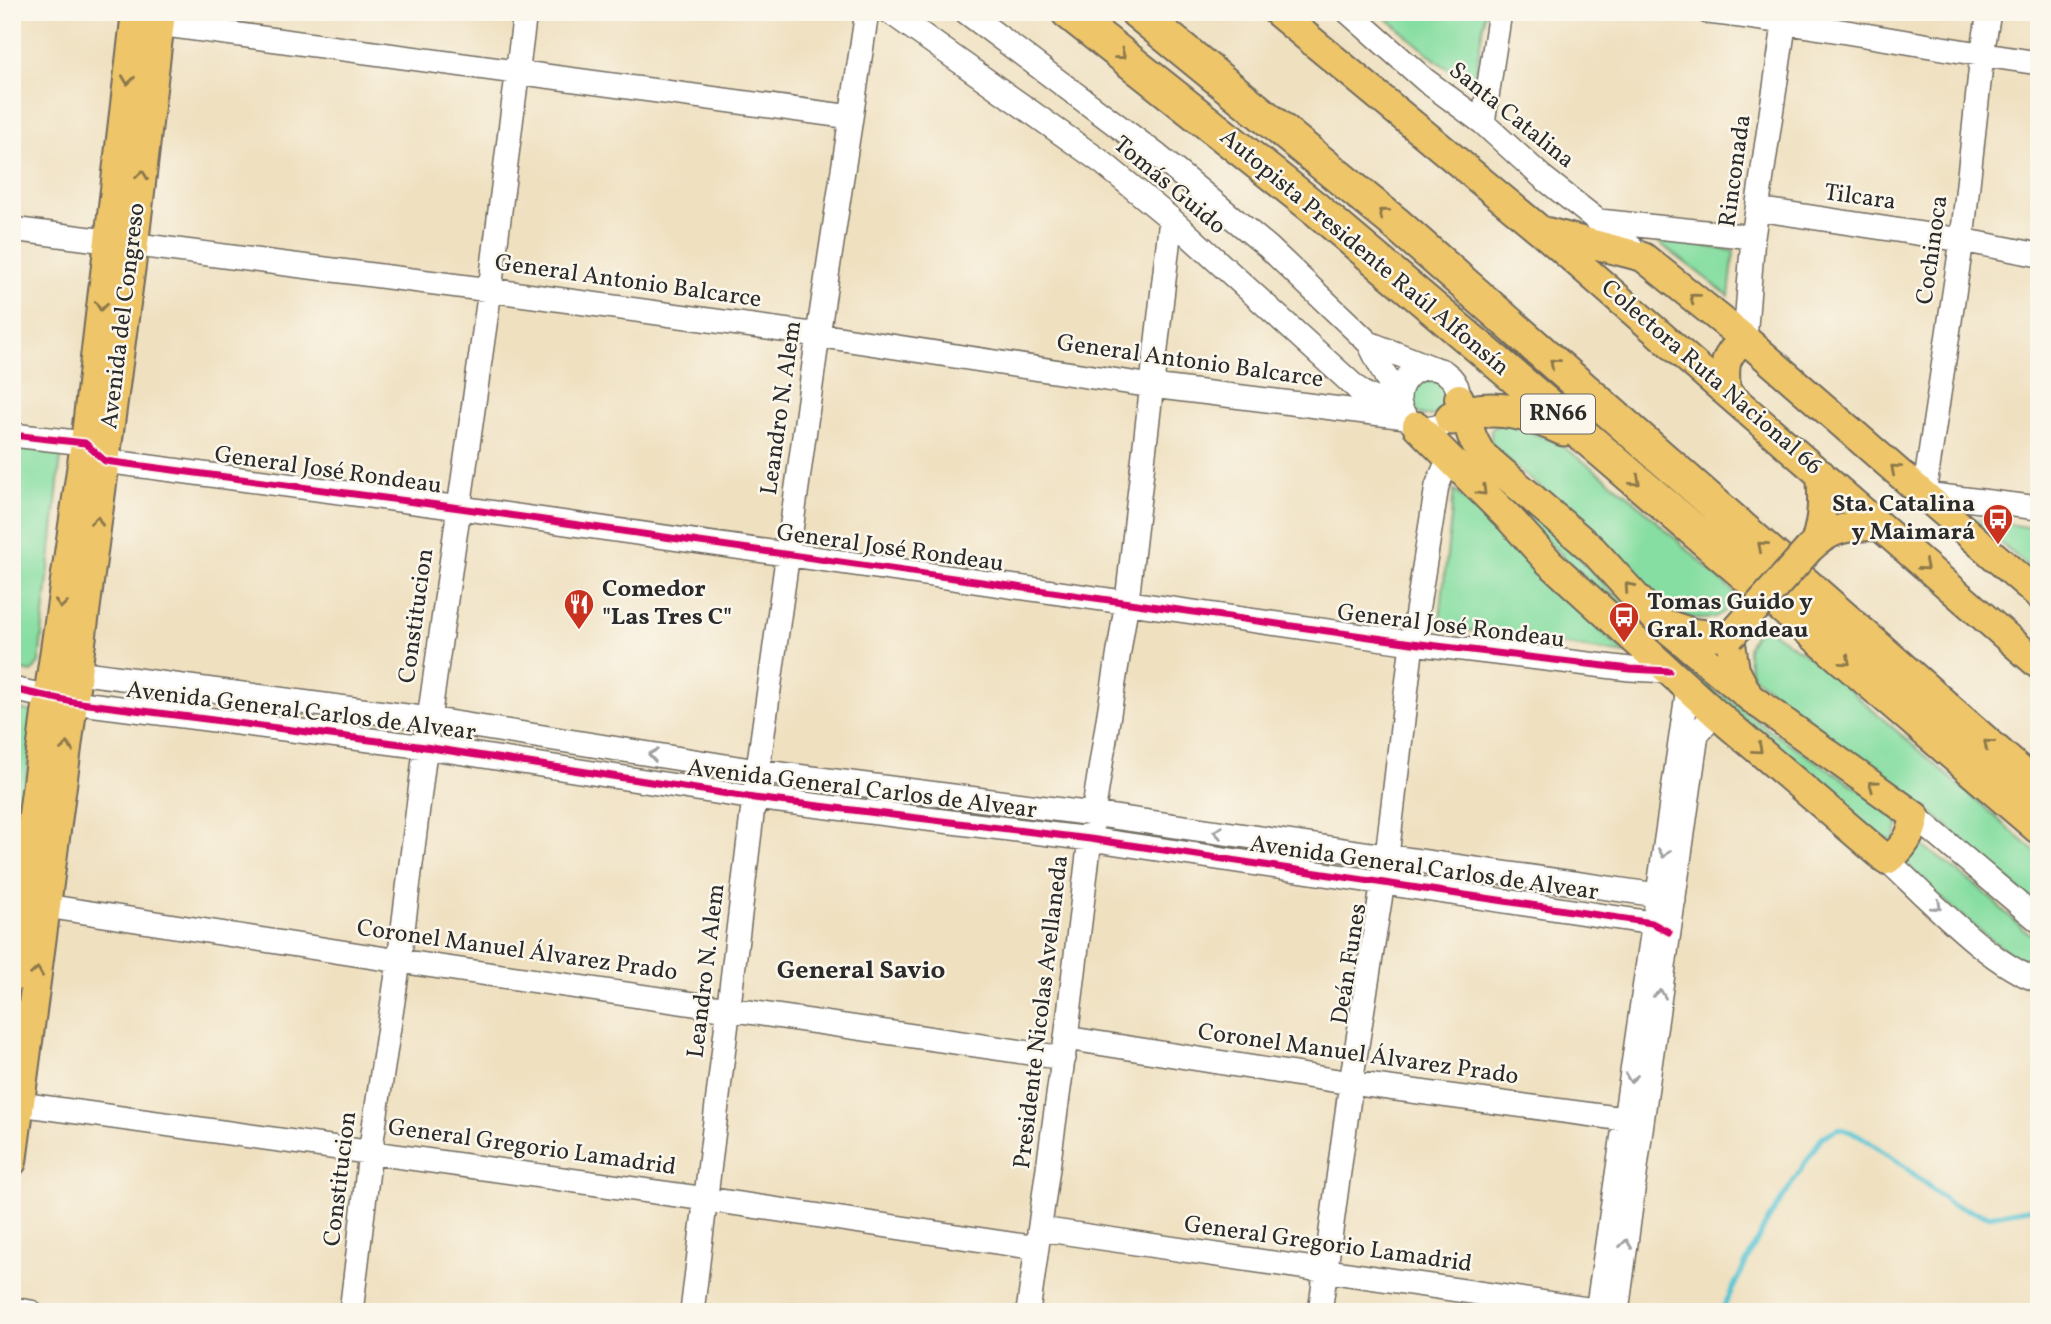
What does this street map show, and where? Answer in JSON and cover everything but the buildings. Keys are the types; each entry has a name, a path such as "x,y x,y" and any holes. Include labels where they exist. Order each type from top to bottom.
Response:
{"highway":[{"name":"Autopista Presidente Raúl Alfonsín","path":"1068,12 1315,209 1596,446 2039,827"},
{"name":"Autopista Presidente Raúl Alfonsín","path":"1137,12 1394,222 2039,789"},
{"path":"1462,417 1500,410 1526,414 1554,424 1596,446"}],"main road":[{"name":"Colectora Ruta Nacional 66","path":"1277,12 1540,230 2039,665"},
{"name":"Avenida del Congreso","path":"12,978 60,700 95,452 148,18"},
{"name":"Colectora Ruta Nacional 66","path":"1540,230 1643,257 1745,339 2039,595"},
{"path":"1726,392 1726,361 1732,349 1745,339"},
{"path":"1406,415 1549,562 1716,713 1887,860 1903,846 1913,827 1915,816 1752,699 1657,620 1593,550 1481,454 1462,417"},
{"name":"Avenida del Congreso","path":"60,700 77,672 95,452"},
{"path":"1812,546 1821,526 1824,505 1821,474"},
{"path":"1730,637 1812,546 1845,526 1878,526"},
{"path":"1657,620 1693,633 1730,637"},
{"path":"1730,637 1735,670 1752,699"},
{"name":"Avenida del Congreso","path":"12,1161 20,1104 27,901"}],"street":[{"name":"Constitucion","path":"351,1312 370,1153 399,961 425,747 490,289 525,12"},
{"name":"Leandro N. Alem","path":"692,1312 757,771 818,335 867,12"},
{"name":"Tomás Guido","path":"890,12 1102,163 1171,219 1361,392 1406,415"},
{"path":"966,12 1158,156 1268,247 1368,343 1406,415 1436,427 1462,417 1458,389 1448,375 1368,343"},
{"name":"Santa Catalina","path":"1348,12 1425,79 1483,122 1541,176 1643,257"},
{"path":"1483,122 1500,12"},
{"path":"1709,12 1785,16 1982,55 2039,63"},
{"name":"Cochinoca","path":"1924,494 1962,240 1989,12"},
{"name":"Rinconada","path":"1745,339 1753,237 1785,16"},
{"path":"148,18 517,73 851,117"},
{"name":"Tilcara","path":"1757,209 1962,240 2039,255"},
{"name":"Presidente Nicolas Avellaneda","path":"1028,1312 1065,1048 1093,814 1127,601 1171,219"},
{"path":"1599,220 1753,237"},
{"name":"General Antonio Balcarce","path":"12,229 490,289 1152,386 1406,415"},
{"path":"1406,415 1401,388 1407,378 1421,369 1433,368"},
{"name":"General José Rondeau","path":"12,435 95,452 460,508 1412,643 1630,669 1679,680"},
{"name":"Deán Funes","path":"1320,1312 1351,1083 1387,856 1412,643 1437,486 1449,458"},
{"path":"1924,494 2039,508"},
{"name":"Avenida General Carlos de Alvear","path":"77,672 429,719 757,771 1093,814 1665,898"},
{"path":"1665,898 1679,680"},
{"name":"Avenida General Carlos de Alvear","path":"12,690 60,700 425,747 754,798 1090,839 1661,927"},
{"path":"1605,1311 1665,898 1698,734 1716,713"},
{"path":"1915,816 2023,911 2039,921"},
{"path":"1887,860 1986,951 2030,978 2039,980"},
{"name":"Coronel Manuel Álvarez Prado","path":"27,901 399,961 730,1008 1351,1083 1634,1121"},
{"name":"General Gregorio Lamadrid","path":"20,1104 706,1199 1326,1271 1605,1311"},
{"path":"12,1309 31,1312"}],"green space":[{"path":"1379,12 1485,12 1475,79 1460,77 1437,61"},
{"path":"1653,238 1734,251 1729,296"},
{"path":"1429,378 1442,384 1448,397 1442,410 1429,416 1416,410 1410,397 1416,384"},
{"path":"1508,424 1556,442 1591,467 1627,494 1739,597 1728,609 1709,619 1685,616 1668,606 1604,542 1491,443 1491,430 1498,425"},
{"path":"12,435 62,446 39,663 32,672 12,668"},
{"path":"1506,489 1582,552 1579,559 1669,651 1721,697 1725,696 1763,726 1877,801 1899,824 1894,840 1873,832 1621,613 1508,503"},
{"path":"1454,490 1626,654 1446,627 1440,619"},
{"path":"1972,518 2039,529 2039,576"},
{"path":"1762,625 1821,665 2039,855 2039,907 1902,787 1847,751 1753,676 1748,661 1748,649"},
{"path":"12,707 35,713 12,880"},
{"path":"1920,844 1977,886 2022,928 2039,940 2039,972 1968,922 1905,862"}],"waterway":[{"path":"1721,1312 1764,1227 1822,1137 1839,1128 1859,1135 1904,1166 1950,1204 1988,1216 2039,1207"}],"cycle path":[{"path":"12,435 85,443 105,461 460,508 1412,643 1630,669 1669,671"},
{"path":"12,689 73,702 425,747 754,798 1090,839 1652,923 1669,932"}],"place":[{"name":"Sta. Catalina y Maimará","path":"1998,546"},
{"name":"Comedor \"Las Tres C\"","path":"579,631"},
{"name":"Tomas Guido y Gral. Rondeau","path":"1624,644"}],"district":[{"name":"General Savio","path":"861,971"}]}
